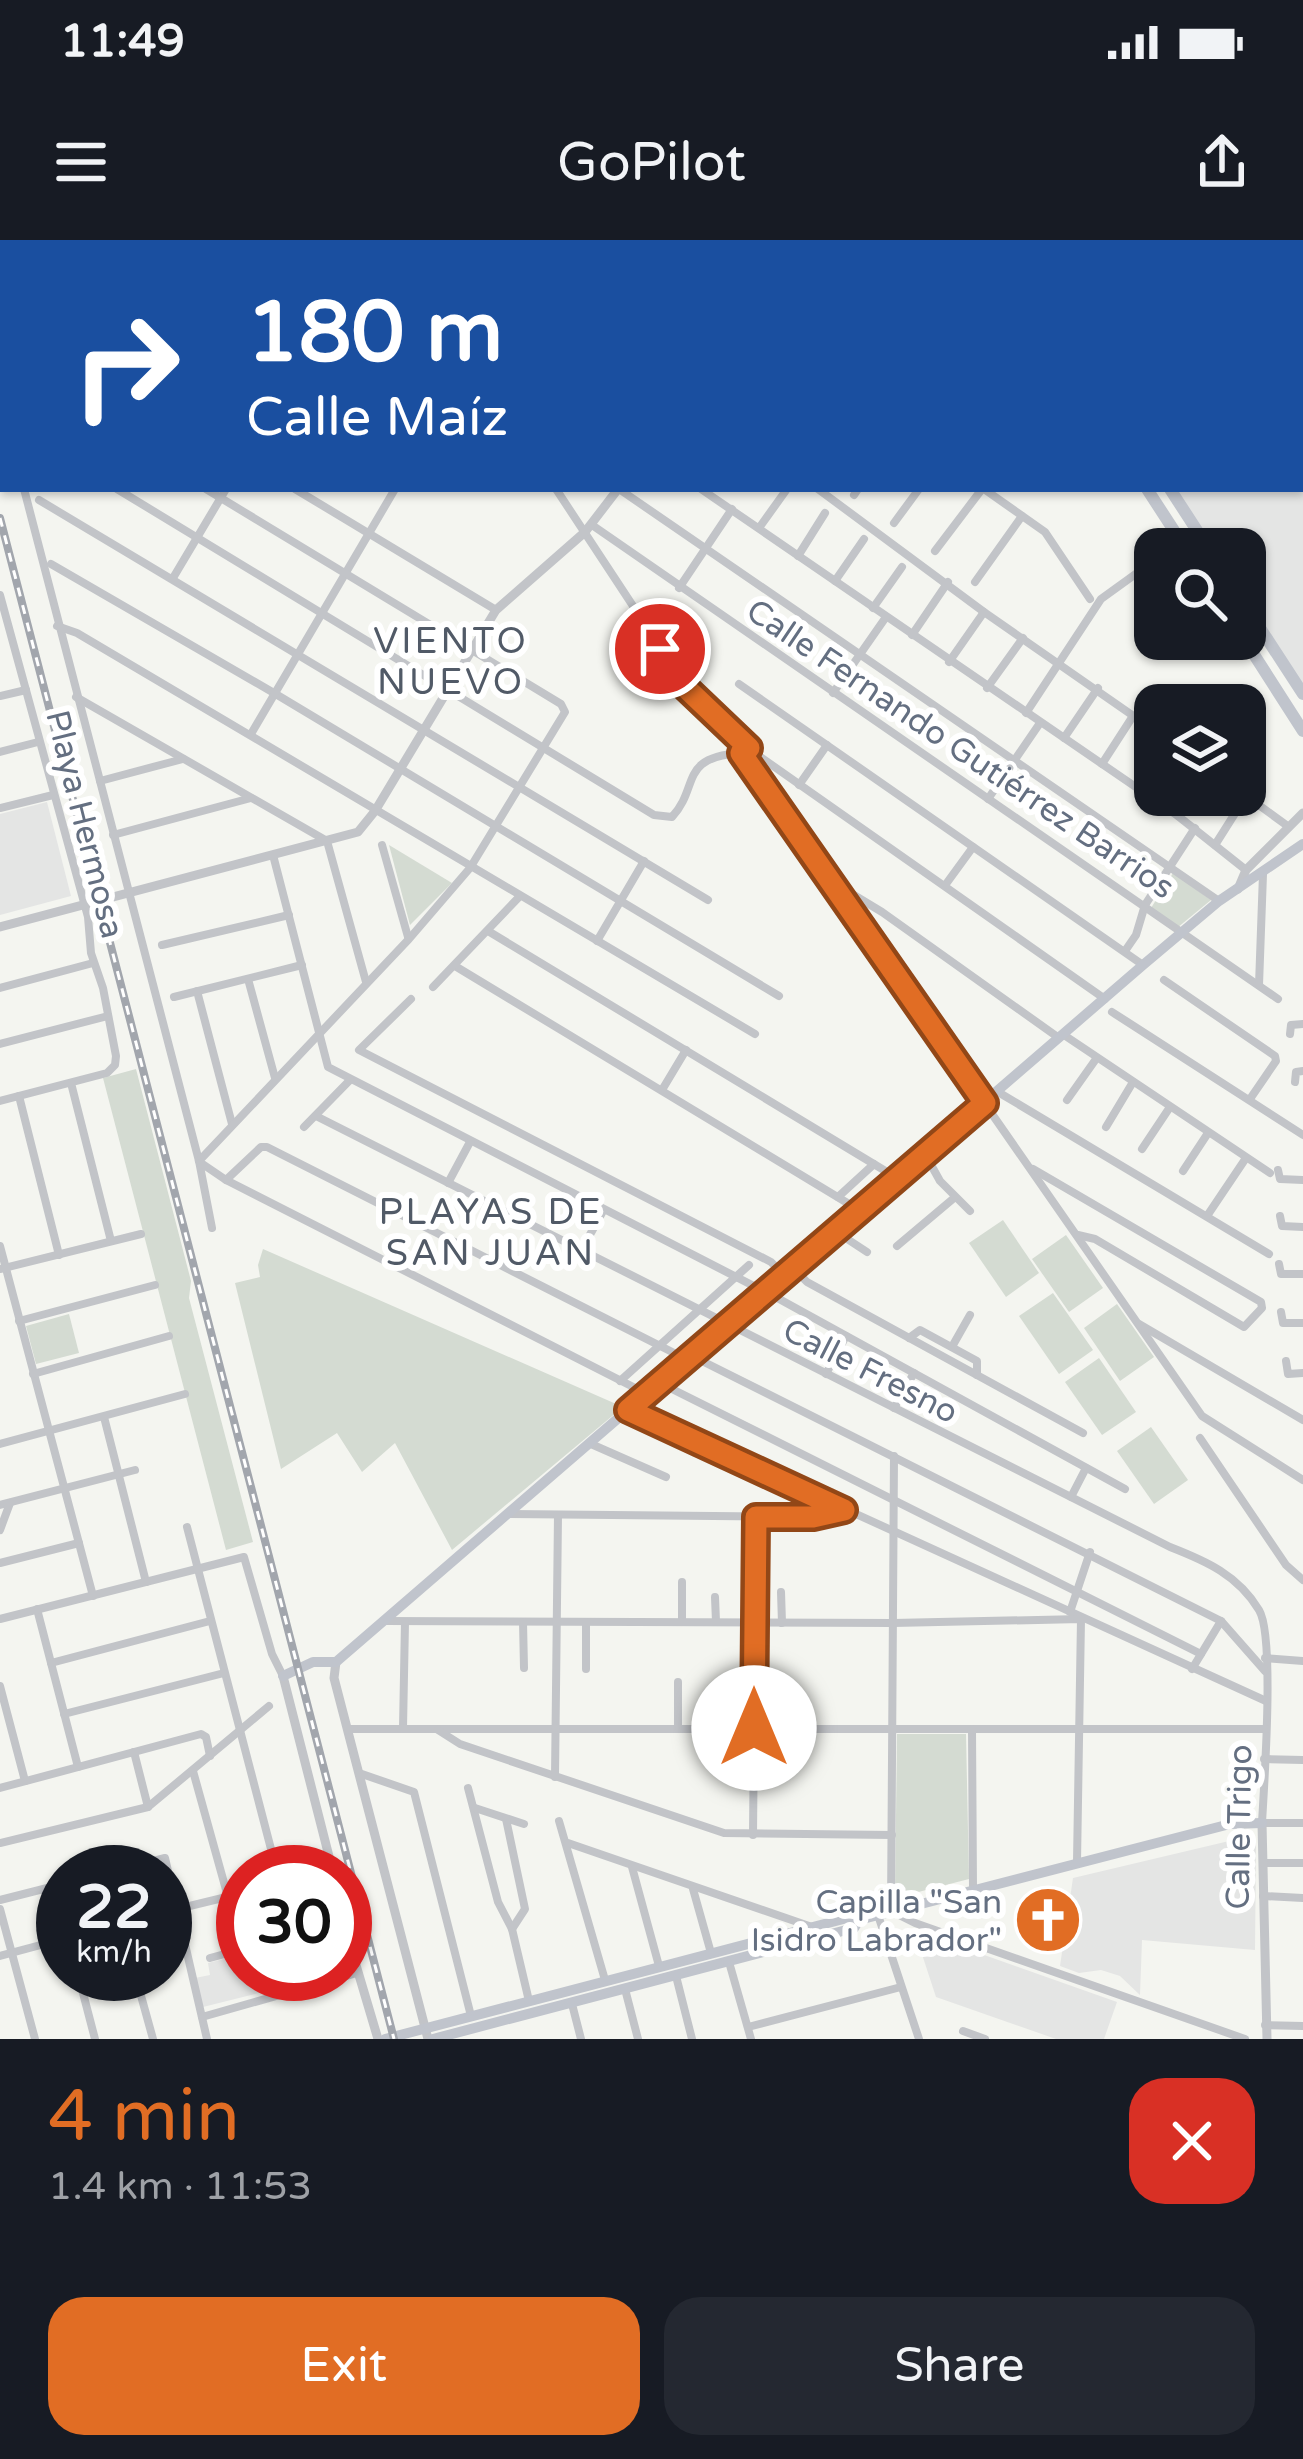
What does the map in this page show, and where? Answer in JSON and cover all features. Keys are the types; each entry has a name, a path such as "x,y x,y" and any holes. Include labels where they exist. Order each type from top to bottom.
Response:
{"highway":[{"path":"1149,492 1169,528"},
{"path":"1172,492 1195,528"},
{"path":"1266,637 1303,694"},
{"path":"1258,660 1303,730"}],"main road":[{"path":"284,1676 313,1662 336,1662 1182,932 1303,844"},
{"path":"429,2036 471,2017 654,1967 851,1917 859,1920 1230,1824 1262,1823"},
{"path":"381,2039 429,2036 572,2004 854,1928 859,1920"},
{"path":"652,1982 654,1967"}],"street":[{"path":"25,492 199,1162 212,1228"},
{"path":"122,492 654,815 672,817 687,784 711,758 745,751 946,884 1106,999"},
{"path":"300,492 496,610"},
{"path":"251,734 394,492"},
{"path":"559,492 588,528 686,688 745,751 828,880 1210,1423 1303,1480"},
{"path":"0,927 358,832 375,812 496,610 588,528 617,492"},
{"path":"623,492 1219,902"},
{"path":"706,492 1134,786"},
{"path":"722,502 729,492"},
{"path":"759,528 785,492"},
{"path":"822,492 1133,716 1102,764"},
{"path":"894,524 917,492"},
{"path":"935,551 981,492"},
{"path":"996,492 1049,536 1090,599"},
{"path":"172,578 224,494 564,709 470,868 199,1162"},
{"path":"39,500 708,900"},
{"path":"679,587 732,509"},
{"path":"798,556 825,514"},
{"path":"975,582 1022,515"},
{"name":"Calle Fernando Gutiérrez Barrios","path":"588,528 1278,999"},
{"path":"835,581 864,539"},
{"path":"51,565 779,996"},
{"path":"874,608 902,567"},
{"path":"1025,713 1101,598 1134,575"},
{"path":"912,635 948,582"},
{"name":"Playa Hermosa","path":"0,596 84,905 108,1016 115,1065 107,1073 71,1083"},
{"path":"949,662 985,612"},
{"path":"833,693 886,617"},
{"path":"57,626 77,633 251,734 375,812 755,1034"},
{"path":"987,688 1023,638"},
{"path":"739,684 1143,965"},
{"path":"1064,738 1098,688"},
{"path":"0,696 26,690"},
{"path":"76,697 327,841 366,983"},
{"path":"988,799 1040,723"},
{"path":"0,752 38,742"},
{"path":"799,785 826,746"},
{"path":"100,781 184,758"},
{"path":"0,808 52,794"},
{"path":"113,835 253,798"},
{"path":"1266,810 1289,827"},
{"path":"1238,889 1246,870 1303,813"},
{"path":"1178,816 1246,870"},
{"path":"1215,845 1233,816"},
{"path":"1125,951 1136,935 1145,905 1195,828"},
{"path":"382,845 409,939"},
{"path":"946,884 973,846"},
{"path":"273,855 328,1067 764,1292 1125,1489"},
{"path":"597,941 644,862"},
{"path":"1259,986 1263,874"},
{"path":"828,880 1246,1158 1274,1171 1280,1179 1303,1180"},
{"path":"433,987 520,896"},
{"path":"162,945 289,915"},
{"path":"488,931 897,1178"},
{"path":"0,988 93,963"},
{"path":"174,998 302,965"},
{"path":"455,966 859,1210"},
{"path":"248,979 275,1079"},
{"path":"1163,980 1274,1056 1276,1061 1250,1100"},
{"path":"197,992 232,1125"},
{"path":"411,999 359,1051 772,1262 1083,1433"},
{"path":"1112,1012 1303,1135"},
{"path":"0,1044 108,1016"},
{"path":"1291,1034 1291,1025 1303,1024"},
{"path":"662,1090 686,1050"},
{"path":"1067,1100 1096,1059"},
{"path":"1295,1082 1297,1072 1303,1071"},
{"path":"304,1126 350,1080"},
{"path":"1106,1127 1132,1082"},
{"path":"0,1101 71,1083 112,1241"},
{"path":"998,1092 1269,1254"},
{"path":"20,1096 59,1255"},
{"path":"1142,1149 1170,1107"},
{"name":"Calle Fresno","path":"316,1116 697,1311 1223,1570 1262,1616"},
{"path":"1183,1171 1208,1132"},
{"path":"448,1183 470,1142"},
{"path":"226,1180 260,1148 267,1147 659,1345 1090,1552 1221,1621 1265,1672"},
{"path":"925,1154 954,1198 970,1211"},
{"path":"1207,1216 1246,1158"},
{"path":"199,1162 647,1394"},
{"path":"838,1197 874,1164"},
{"path":"1032,1169 1263,1305 1248,1327 1095,1239 1077,1234"},
{"path":"897,1246 954,1198"},
{"path":"581,1251 603,1211"},
{"path":"1280,1216 1282,1226 1303,1226"},
{"path":"835,1231 867,1252"},
{"path":"3,1268 141,1234"},
{"path":"0,1246 93,1596"},
{"path":"1280,1264 1281,1274 1303,1274"},
{"path":"620,1381 749,1265"},
{"path":"20,1321 154,1285"},
{"path":"1281,1312 1283,1323 1303,1324"},
{"path":"953,1346 970,1315"},
{"path":"1138,1324 1303,1420"},
{"path":"909,1338 920,1330 953,1346 976,1361 977,1375"},
{"path":"34,1374 169,1336"},
{"path":"826,1374 847,1336"},
{"path":"1286,1361 1288,1373 1303,1373"},
{"path":"894,1408 914,1373"},
{"path":"660,1383 1201,1654"},
{"path":"0,1444 185,1394"},
{"path":"628,1410 1266,1700"},
{"path":"104,1417 146,1582"},
{"path":"1200,1438 1286,1565 1303,1580"},
{"path":"591,1444 666,1477"},
{"path":"894,1456 891,1911 1245,2039"},
{"path":"1071,1497 1086,1468"},
{"path":"0,1530 5,1504 135,1470"},
{"path":"508,1514 813,1517 844,1510"},
{"path":"555,1777 557,1515"},
{"path":"753,1835 756,1517"},
{"path":"187,1527 270,1845"},
{"path":"0,1563 79,1543"},
{"path":"1070,1612 1090,1552"},
{"path":"0,1619 244,1557 272,1654 284,1676 327,1845"},
{"path":"682,1582 682,1622"},
{"path":"781,1592 782,1623"},
{"path":"715,1597 716,1622"},
{"path":"37,1610 78,1767"},
{"name":"Calle Trigo","path":"1262,1616 1267,2039"},
{"path":"386,1621 1081,1619"},
{"path":"1077,1862 1081,1619"},
{"path":"51,1663 210,1621"},
{"path":"1192,1669 1221,1621"},
{"path":"403,1728 405,1622"},
{"path":"523,1622 524,1667"},
{"path":"586,1622 586,1669"},
{"path":"1264,1658 1303,1660"},
{"path":"336,1662 334,1678 429,2036"},
{"path":"64,1714 224,1673"},
{"path":"678,1682 678,1728"},
{"path":"0,1686 25,1781"},
{"path":"0,1843 148,1807 269,1706"},
{"path":"348,1729 1266,1729"},
{"path":"436,1729 460,1744 724,1833 892,1835"},
{"path":"972,1730 973,1888"},
{"path":"0,1788 201,1734 210,1756"},
{"path":"134,1752 148,1807"},
{"path":"1264,1760 1303,1760"},
{"path":"194,1770 216,1852"},
{"path":"359,1773 414,1792 471,2017"},
{"path":"468,1788 530,2001"},
{"path":"474,1808 524,1824"},
{"path":"506,1819 525,1909 512,1929"},
{"path":"559,1821 605,1980"},
{"path":"1262,1823 1303,1823"},
{"path":"568,1843 813,1927"},
{"path":"1263,1863 1303,1863"},
{"path":"632,1867 654,1967"},
{"path":"693,1889 711,1953"},
{"path":"35,2039 0,1904 36,1893"},
{"path":"1263,1896 1303,1898"},
{"path":"878,1915 919,2039"},
{"path":"0,1956 36,1946"},
{"path":"210,1958 216,1956"},
{"path":"729,1962 751,2039"},
{"path":"192,1972 207,2039"},
{"path":"676,1976 692,2039"},
{"path":"748,2027 901,1987"},
{"path":"626,1989 638,2039"},
{"path":"85,2001 95,2039"},
{"path":"142,2001 153,2039"},
{"path":"202,2017 258,2001"},
{"path":"367,2001 381,2039"},
{"path":"572,2004 580,2039"},
{"path":"1265,2025 1303,2026"},
{"path":"963,2031 985,2039"}],"shaded area":[{"path":"1172,492 1303,492 1303,694 1266,637 1266,528 1195,528"},
{"path":"47,802 71,896 0,915 0,814"},
{"path":"389,845 452,883 410,925"},
{"path":"1173,873 1211,900 1177,928 1151,908"},
{"path":"136,1069 253,1542 226,1550 103,1078"},
{"path":"1003,1220 1039,1273 1006,1297 969,1243"},
{"path":"1066,1235 1103,1288 1069,1312 1032,1259"},
{"path":"263,1249 623,1407 452,1550 395,1443 362,1472 337,1433 281,1469 235,1283 260,1277"},
{"path":"1053,1293 1093,1350 1059,1374 1019,1316"},
{"path":"1117,1304 1154,1357 1120,1381 1084,1328"},
{"path":"69,1314 79,1353 36,1364 26,1326"},
{"path":"1099,1358 1136,1412 1102,1435 1065,1382"},
{"path":"1151,1427 1188,1480 1154,1504 1117,1451"},
{"path":"897,1734 966,1734 969,1879 895,1898"},
{"path":"1246,1837 1256,1841 1255,1950 1142,1940 1140,1995 1120,1976 1101,1970 1079,1973 1060,1966 1073,1878"},
{"path":"914,1930 1117,2002 1104,2039 1056,2039 936,1997"},
{"path":"216,1961 216,2001 227,2001 203,2007 195,1978 210,1975 208,1963"}],"railway":[{"path":"0,518 394,2039"}],"place":[{"name":"Capilla \"San Isidro Labrador\"","path":"1048,1920"}],"district":[{"name":"VIENTO NUEVO","path":"451,660"},
{"name":"PLAYAS DE SAN JUAN","path":"491,1232"}],"route":[{"path":"660,649 686,688 749,748 741,753 985,1103 628,1410 844,1510 813,1517 756,1517 754,1728"}]}
